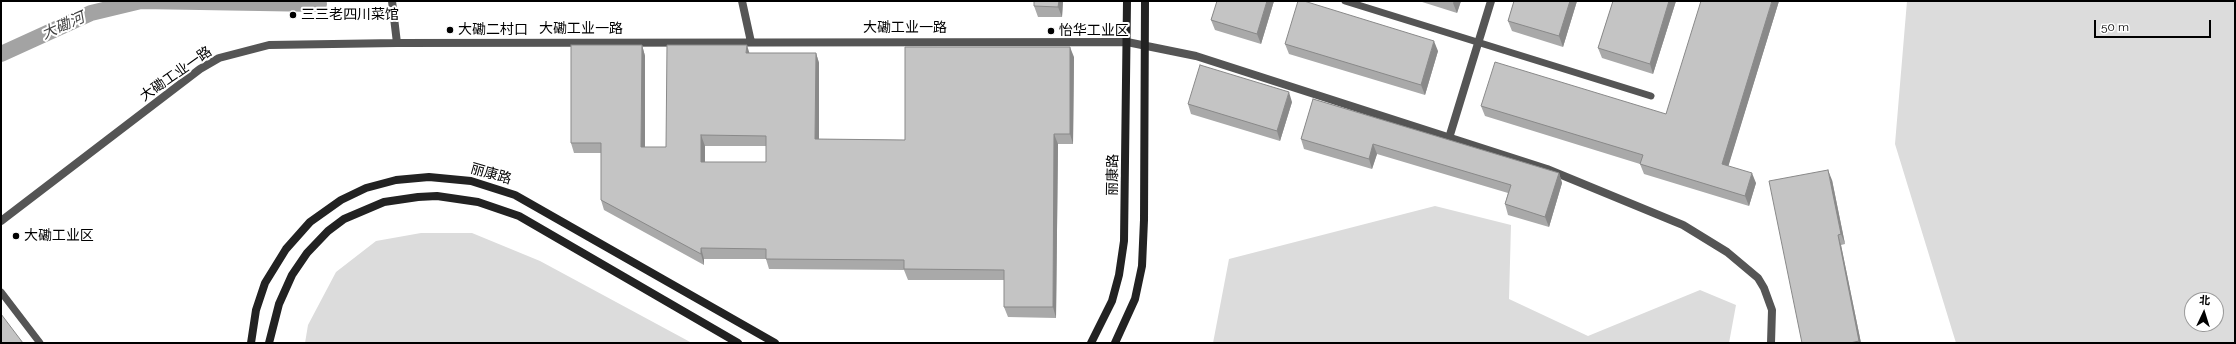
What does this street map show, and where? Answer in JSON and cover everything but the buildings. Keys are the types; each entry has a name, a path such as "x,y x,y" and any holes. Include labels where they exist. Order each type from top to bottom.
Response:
{"street":[{"path":"392,1 397,43"},
{"path":"742,1 751,42"},
{"name":"丽康路","path":"1091,343 1112,301 1122,254 1125,220 1127,1"},
{"path":"1115,343 1135,299 1142,266 1144,220 1145,1"},
{"path":"1449,138 1491,1"},
{"name":"大磡工业一路","path":"1,221 200,69 219,58 270,46 397,43 1127,42 1145,44 1196,56 1547,169 1683,225 1703,236 1732,256 1758,278 1764,288 1772,310 1771,343"},
{"name":"丽康路","path":"251,343 257,306 268,278 292,242 310,222 341,200 366,188 396,180 429,177 471,181 520,197 774,343"},
{"path":"269,343 279,304 292,276 307,253 328,231 344,219 384,202 418,196 437,196 478,202 519,216 738,343"}],"lane":[{"path":"1345,1 1651,96"},
{"path":"1,292 40,343"}],"shaded area":[{"path":"1907,1 2235,1 2235,343 1956,343 1895,144"},
{"path":"1435,206 1511,225 1509,299 1588,336 1700,290 1736,305 1729,343 1213,343 1229,259"},
{"path":"421,233 472,233 540,261 692,343 305,343 308,325 336,272 376,241"}],"waterway":[{"name":"大磡河","path":"1,54 91,13 141,1 319,4"}],"place":[{"name":"三三老四川菜馆","path":"293,15"},
{"name":"大磡二村口","path":"450,30"},
{"name":"怡华工业区","path":"1051,31"},
{"name":"大磡工业区","path":"16,236"}]}
